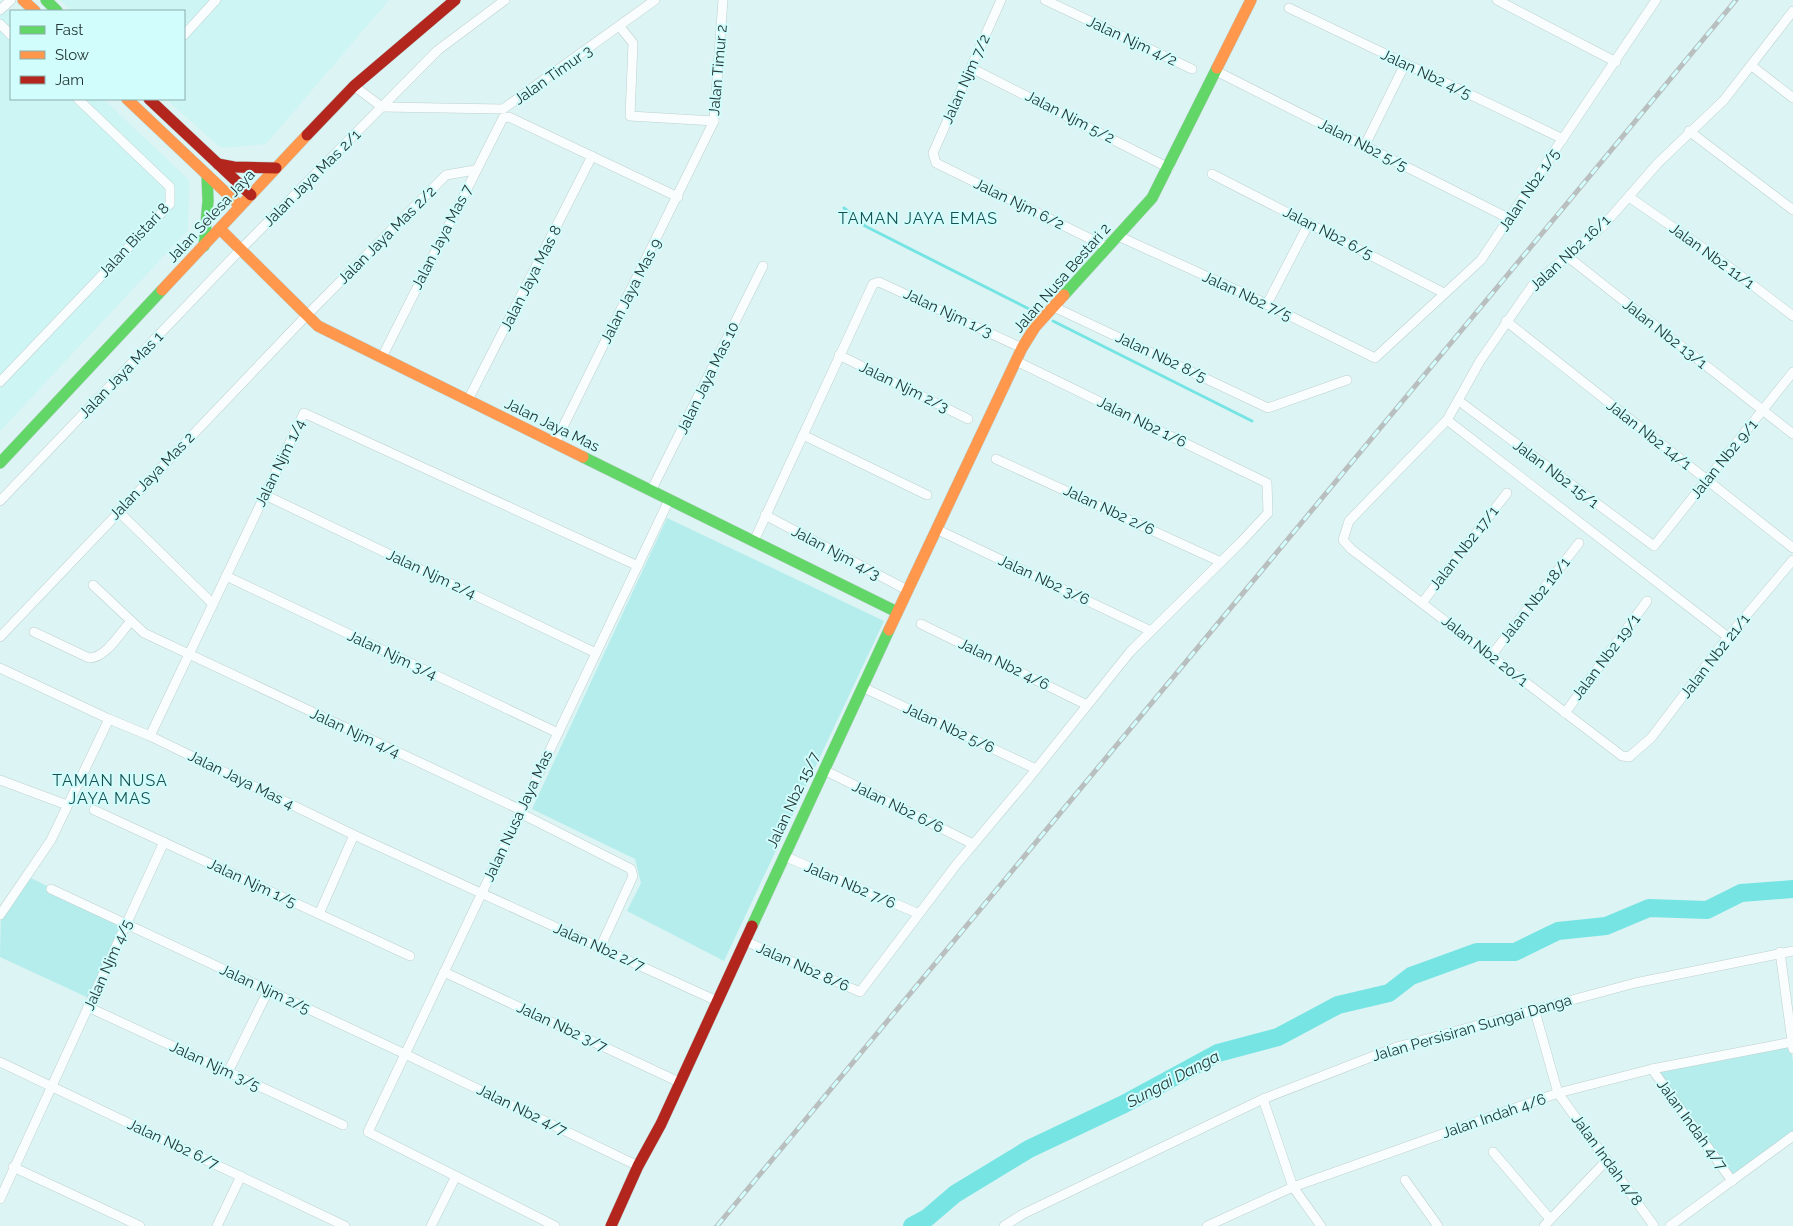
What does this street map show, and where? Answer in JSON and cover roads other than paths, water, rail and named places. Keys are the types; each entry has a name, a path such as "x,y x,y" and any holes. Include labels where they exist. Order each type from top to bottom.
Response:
{"street":[{"path":"0,10 11,0"},
{"path":"23,0 34,10"},
{"path":"46,0 57,10"},
{"path":"185,34 216,0"},
{"name":"Jalan Selesa Jaya","path":"0,463 354,86 455,0"},
{"name":"Jalan Jaya Mas 2/1","path":"241,249 438,50 505,0"},
{"name":"Jalan Timur 3","path":"382,107 503,109 620,27 655,0"},
{"name":"Jalan Timur 2","path":"707,139 714,122 723,0"},
{"name":"Jalan Njm 7/2","path":"933,158 933,153 1000,0"},
{"name":"Jalan Njm 4/2","path":"1045,0 1192,69"},
{"name":"Jalan Nusa Bestari 2","path":"896,612 1022,348 1035,327 1152,198 1169,168 1251,0"},
{"path":"1496,0 1616,62"},
{"name":"Jalan Nb2 1/5","path":"1375,358 1481,260 1656,0"},
{"name":"Jalan Nb2 4/5","path":"1289,8 1563,140"},
{"name":"Jalan Nb2 16/1","path":"1345,530 1349,521 1447,420 1480,361 1532,286 1603,226 1688,131 1724,100 1793,11"},
{"path":"0,24 10,34"},
{"path":"620,27 633,43 630,116 714,122"},
{"path":"1365,145 1405,64"},
{"path":"1752,66 1793,98"},
{"name":"Jalan Njm 5/2","path":"971,68 1169,168"},
{"name":"Jalan Nb2 5/5","path":"1216,71 1510,219"},
{"path":"354,86 382,107"},
{"name":"Jalan Bistari 8","path":"0,382 170,204 170,187 79,100"},
{"path":"128,100 240,206"},
{"path":"150,100 251,195"},
{"name":"Jalan Jaya Mas 7","path":"382,357 503,118 509,117 592,156"},
{"path":"1688,131 1793,210"},
{"name":"Jalan Jaya Mas 9","path":"555,443 707,139"},
{"path":"592,156 678,197"},
{"name":"Jalan Jaya Mas 8","path":"468,400 592,156"},
{"name":"Jalan Njm 6/2","path":"933,158 936,163 1107,247"},
{"path":"218,164 234,167 276,168"},
{"name":"Jalan Jaya Mas 2/2","path":"306,316 446,175 475,170"},
{"name":"Jalan Nb2 6/5","path":"1212,174 1444,293"},
{"path":"204,246 208,201 207,175"},
{"name":"Jalan Nb2 11/1","path":"1629,197 1716,257 1793,316"},
{"path":"1267,304 1309,224"},
{"name":"Jalan Jaya Mas","path":"220,229 318,326 896,612"},
{"name":"Jalan Nb2 7/5","path":"1118,236 1267,304 1375,358"},
{"name":"Jalan Jaya Mas 1","path":"0,501 241,249"},
{"name":"Jalan Nb2 13/1","path":"1568,257 1793,434"},
{"name":"Jalan Jaya Mas 10","path":"651,491 763,266"},
{"name":"Jalan Njm 1/3","path":"839,355 873,284 879,282 1022,348"},
{"name":"Jalan Nb2 8/5","path":"1054,307 1268,408 1347,380"},
{"name":"Jalan Jaya Mas 2","path":"0,637 118,511 306,316"},
{"name":"Jalan Nb2 14/1","path":"1506,321 1793,548"},
{"path":"754,541 839,355"},
{"name":"Jalan Njm 2/3","path":"839,355 968,418"},
{"name":"Jalan Nb2 1/6","path":"1016,361 1267,484 1268,513 1221,562"},
{"name":"Jalan Nb2 9/1","path":"1654,546 1793,372"},
{"name":"Jalan Nb2 15/1","path":"1459,401 1654,546"},
{"name":"Jalan Njm 1/4","path":"150,736 304,413 638,566"},
{"path":"1447,420 1728,637"},
{"path":"803,435 927,494"},
{"name":"Jalan Nb2 2/6","path":"996,459 1221,562"},
{"name":"Jalan Nb2 17/1","path":"1422,603 1507,493"},
{"name":"Jalan Njm 2/4","path":"265,495 596,653"},
{"name":"Jalan Nusa Jaya Mas","path":"456,1176 368,1132 669,500"},
{"path":"118,511 213,604"},
{"name":"Jalan Njm 4/3","path":"765,515 907,590"},
{"name":"Jalan Nb2 3/6","path":"936,529 1151,631"},
{"name":"Jalan Nb2 20/1","path":"1345,530 1343,540 1351,548 1565,713 1622,756 1629,757 1637,752"},
{"name":"Jalan Nb2 18/1","path":"1491,656 1579,543"},
{"name":"Jalan Nb2 21/1","path":"1637,752 1651,738 1728,637 1793,560"},
{"path":"917,913 1130,652 1221,562"},
{"name":"Jalan Njm 3/4","path":"226,576 558,733"},
{"name":"Jalan Njm 4/4","path":"93,586 144,633 521,811 631,869 633,876 600,948"},
{"name":"Jalan Nb2 19/1","path":"1565,713 1647,601"},
{"name":"Jalan Nb2 15/7","path":"611,1226 638,1166 661,1124 896,612"},
{"path":"34,632 89,658 95,658 102,654 130,621"},
{"name":"Jalan Nb2 4/6","path":"921,624 1087,705"},
{"name":"Jalan Jaya Mas 4","path":"0,668 108,719 150,736 481,894"},
{"name":"Jalan Nb2 5/6","path":"862,687 1036,769"},
{"path":"0,915 51,840 108,719"},
{"name":"Jalan Nb2 6/6","path":"824,770 973,844"},
{"path":"0,780 67,805"},
{"name":"Jalan Njm 1/5","path":"94,810 410,956"},
{"path":"319,914 354,835"},
{"name":"Jalan Njm 4/5","path":"0,1198 164,842"},
{"name":"Jalan Nb2 7/6","path":"784,856 917,913"},
{"name":"Jalan Njm 2/5","path":"51,889 405,1054"},
{"name":"Jalan Nb2 2/7","path":"481,894 717,1001"},
{"name":"Jalan Nb2 8/6","path":"745,941 860,992 867,986 917,913"},
{"name":"Jalan Persisiran Sungai Danga","path":"1004,1226 1032,1210 1263,1099 1397,1047 1534,1008 1635,983 1780,952 1793,951"},
{"path":"1780,952 1792,1046"},
{"name":"Jalan Nb2 3/7","path":"444,972 679,1082"},
{"path":"228,1072 268,991"},
{"name":"Jalan Njm 3/5","path":"88,1007 342,1125"},
{"name":"Jalan Indah 4/8","path":"1534,1008 1558,1093 1654,1226"},
{"name":"Jalan Indah 4/6","path":"1207,1226 1293,1187 1558,1093 1652,1069 1792,1046"},
{"name":"Jalan Nb2 4/7","path":"405,1054 638,1166"},
{"name":"Jalan Nb2 6/7","path":"0,1062 345,1226"},
{"name":"Jalan Indah 4/7","path":"1652,1069 1732,1181"},
{"path":"1263,1099 1293,1187 1321,1226"},
{"path":"1670,1226 1793,1136"},
{"path":"1492,1152 1547,1223 1607,1160"},
{"path":"13,1167 140,1226"},
{"path":"217,1226 241,1176"},
{"path":"431,1226 456,1176 555,1226"},
{"path":"1405,1180 1438,1226"}],"waterway":[{"path":"844,208 865,226 1037,313"},
{"path":"1053,321 1252,421"},
{"name":"Sungai Danga","path":"912,1226 927,1218 955,1194 1029,1149 1124,1104 1218,1053 1278,1037 1338,1005 1389,993 1411,976 1477,952 1515,952 1558,931 1606,926 1649,908 1707,910 1741,893 1793,889"}],"railway":[{"path":"717,1226 1736,0"}],"district":[{"name":"TAMAN JAYA EMAS","path":"918,218"},
{"name":"TAMAN NUSA JAYA MAS","path":"110,789"}]}
